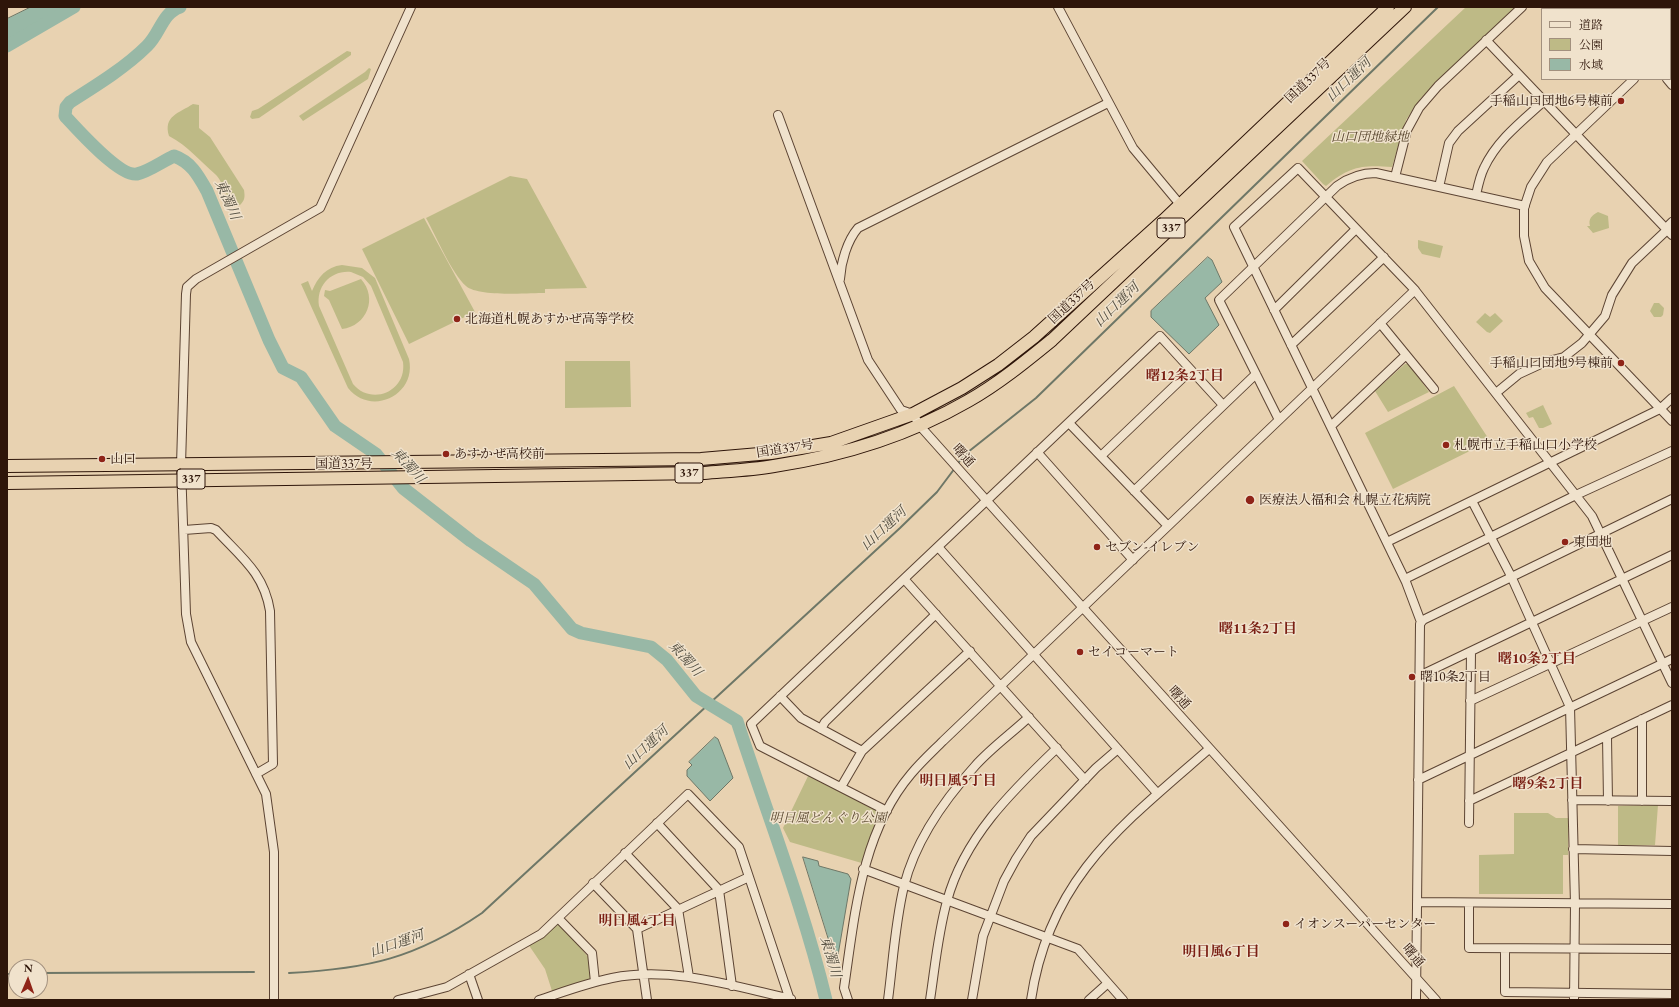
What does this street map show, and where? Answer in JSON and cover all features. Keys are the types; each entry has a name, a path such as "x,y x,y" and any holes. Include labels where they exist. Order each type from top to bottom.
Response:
{"highway":[{"name":"国道337号","path":"7,482 704,473 772,467 835,454 920,426 969,401 1004,378 1052,340 1388,7"},
{"name":"国道337号","path":"7,466 702,460 771,453 831,443 913,414 962,388 998,366 1184,209 1405,7"}],"street":[{"path":"274,1000 274,852 266,794 191,642 186,614 181,464 184,314 187,287 196,279 316,211 322,205 411,7"},
{"path":"1058,7 1132,148 1184,209"},
{"path":"1396,178 1407,130 1419,108 1438,86 1522,7"},
{"path":"1486,40 1668,231"},
{"path":"1439,187 1449,143 1458,131 1519,75"},
{"path":"1633,80 1547,162 1531,187 1525,206 1524,236 1529,262 1545,288 1672,421"},
{"path":"1476,195 1484,169 1493,152 1510,131 1544,101"},
{"path":"840,279 840,271 850,237 858,228 1108,103"},
{"path":"778,115 833,265 840,279 868,360 901,410 913,414"},
{"path":"1436,1000 1417,977 1419,628 1421,622 1405,579 1234,227 1298,168 1415,290 1592,516 1672,682"},
{"path":"1279,420 1219,300 1326,197 1346,180 1366,173 1396,178 1525,206"},
{"path":"1496,393 1519,374 1545,362 1564,357 1589,335 1605,316 1612,294 1632,263 1668,231 1672,222"},
{"path":"1274,310 1356,229"},
{"path":"1291,345 1384,258"},
{"path":"848,1000 844,988 863,869 876,833 887,811 911,774 1001,685 1415,290"},
{"path":"1380,323 1434,390"},
{"path":"887,811 760,746 751,724 939,548 1037,452 1160,336 1223,405"},
{"path":"1330,426 1406,355"},
{"path":"1101,456 1191,370"},
{"path":"1134,491 1256,374"},
{"path":"1387,542 1660,409 1672,398"},
{"name":"曙通","path":"913,414 920,426 986,501 1417,977 1416,1000"},
{"path":"1069,423 1168,526"},
{"path":"1405,579 1576,495 1672,451"},
{"path":"1037,452 1133,560"},
{"path":"1421,622 1511,576 1672,499"},
{"path":"1472,500 1511,576 1570,707 1575,904 1574,997"},
{"path":"184,530 211,528 216,530 257,574 263,584 268,600 270,618 273,764 256,774"},
{"path":"939,548 1158,794"},
{"path":"1419,676 1672,555"},
{"path":"905,580 1085,780"},
{"path":"1470,701 1643,621 1672,606"},
{"path":"821,729 825,722 936,614"},
{"path":"841,787 862,751 970,651"},
{"path":"1469,823 1471,652"},
{"path":"1418,780 1672,659"},
{"path":"780,696 801,718 862,751"},
{"path":"1469,801 1672,705"},
{"path":"888,1000 900,910 905,884 911,865 939,812 976,766 1029,717"},
{"path":"1642,719 1642,801"},
{"path":"1607,737 1608,800"},
{"path":"930,1000 940,933 947,900 967,852 980,831 1014,790 1057,748"},
{"path":"972,1000 982,936 1007,876 1030,836 1118,749"},
{"path":"1031,1000 1039,959 1046,938 1058,910 1085,865 1107,840 1209,749"},
{"path":"398,1000 447,986 541,934 688,794 739,846 790,999"},
{"path":"1572,800 1672,801"},
{"path":"657,823 719,890 732,986"},
{"path":"1573,849 1672,851"},
{"path":"625,853 678,909 689,977"},
{"path":"863,869 1078,949 1123,1000"},
{"path":"637,929 749,877"},
{"path":"593,883 637,929 646,1000"},
{"path":"1417,902 1672,904"},
{"path":"1469,903 1469,948 1672,949"},
{"path":"558,918 592,953 595,982"},
{"path":"1505,949 1505,992 1574,997 1672,994"},
{"path":"469,974 478,1000"},
{"path":"539,1000 595,982 613,978 643,975 689,977 790,999"},
{"path":"1089,1000 1108,983"}],"green space":[{"name":"山口団地緑地","path":"1466,7 1516,7 1421,98 1406,120 1392,167 1372,166 1357,168 1342,174 1326,186 1323,184 1302,161"},
{"path":"347,51 351,52 351,55 259,118 252,119 250,117 252,111 258,109"},
{"path":"369,68 371,69 368,79 303,121 299,116 365,72"},
{"path":"193,104 199,105 199,128 210,137 244,190 243,202 240,205 231,200 215,174 188,149 169,136 168,124 170,119"},
{"path":"510,176 527,179 587,288 545,289 545,293 516,294 481,292 466,286 455,273 426,218"},
{"path":"1598,212 1608,216 1609,228 1593,233 1587,226 1590,226 1591,218"},
{"path":"424,218 475,312 409,344 362,249"},
{"path":"1418,240 1443,246 1440,258 1422,254 1418,248"},
{"path":"342,265 362,268 375,278 409,359 410,372 406,383 399,392 390,398 380,401 368,401 358,397 348,388 301,284 308,281 312,291 320,277 327,270","holes":["344,272 351,272 363,277 371,286 403,362 403,372 394,388 378,395 360,391 353,384 319,306 320,292 326,281 331,277"]},
{"path":"361,279 369,294 367,310 358,323 351,327 342,329 329,300 324,296 325,290 330,291"},
{"path":"1654,303 1659,303 1664,308 1663,315 1661,317 1654,317 1650,311"},
{"path":"1485,313 1490,317 1495,313 1503,321 1490,333 1476,322"},
{"path":"565,361 630,361 631,407 565,408"},
{"path":"1405,364 1409,364 1429,392 1388,412 1375,391"},
{"path":"1454,386 1490,441 1393,489 1365,433"},
{"path":"1543,405 1552,424 1539,428 1533,417 1529,418 1526,413"},
{"name":"明日風どんぐり公園","path":"810,772 887,811 865,864 790,842 783,828"},
{"path":"1658,805 1655,845 1618,845 1618,806"},
{"path":"1514,813 1548,813 1556,818 1568,818 1568,855 1563,855 1563,894 1479,894 1479,855 1514,854"},
{"path":"558,921 589,958 593,979 552,991 545,969 528,944"}],"water":[{"path":"31,7 73,7 7,41 7,19"},
{"path":"1208,257 1212,260 1222,282 1205,298 1219,325 1189,354 1151,317 1151,311"},
{"path":"715,737 718,739 733,778 710,801 687,776 687,770 692,765 689,762"},
{"path":"803,857 818,861 819,866 848,874 851,879 838,955 834,956"}],"waterway":[{"path":"7,46 74,7"},
{"name":"東濁川","path":"180,7 169,14 155,36 139,54 111,76 70,102 66,107 65,116 99,151 120,168 130,173 141,173 174,156 190,165 207,191 269,340 283,368 301,377 335,426 376,454 403,488 471,541 534,584 572,629 581,633 651,647 667,660 696,696 737,721 796,894 826,1000"},
{"name":"山口運河","path":"957,465 963,456 1036,398 1438,7"},
{"name":"山口運河","path":"289,973 317,971 367,964 413,951 435,941 482,913 900,528 937,492 955,468"},
{"name":"山口運河","path":"48,973 254,972"}],"place":[{"name":"手稲山口団地6号棟前","path":"1621,101"},
{"name":"北海道札幌あすかぜ高等学校","path":"457,319"},
{"name":"手稲山口団地9号棟前","path":"1621,363"},
{"name":"札幌市立手稲山口小学校","path":"1446,445"},
{"name":"あすかぜ高校前","path":"446,454"},
{"name":"山口","path":"102,459"},
{"name":"医療法人福和会 札幌立花病院","path":"1250,500"},
{"name":"東団地","path":"1565,542"},
{"name":"セブン-イレブン","path":"1097,547"},
{"name":"セイコーマート","path":"1080,652"},
{"name":"曙10条2丁目","path":"1412,677"},
{"name":"イオンスーパーセンター","path":"1286,924"}],"district":[{"name":"曙12条2丁目","path":"1185,376"},
{"name":"曙11条2丁目","path":"1258,629"},
{"name":"曙10条2丁目","path":"1537,659"},
{"name":"明日風5丁目","path":"958,781"},
{"name":"曙9条2丁目","path":"1548,784"},
{"name":"明日風4丁目","path":"637,921"},
{"name":"明日風6丁目","path":"1221,952"}]}
